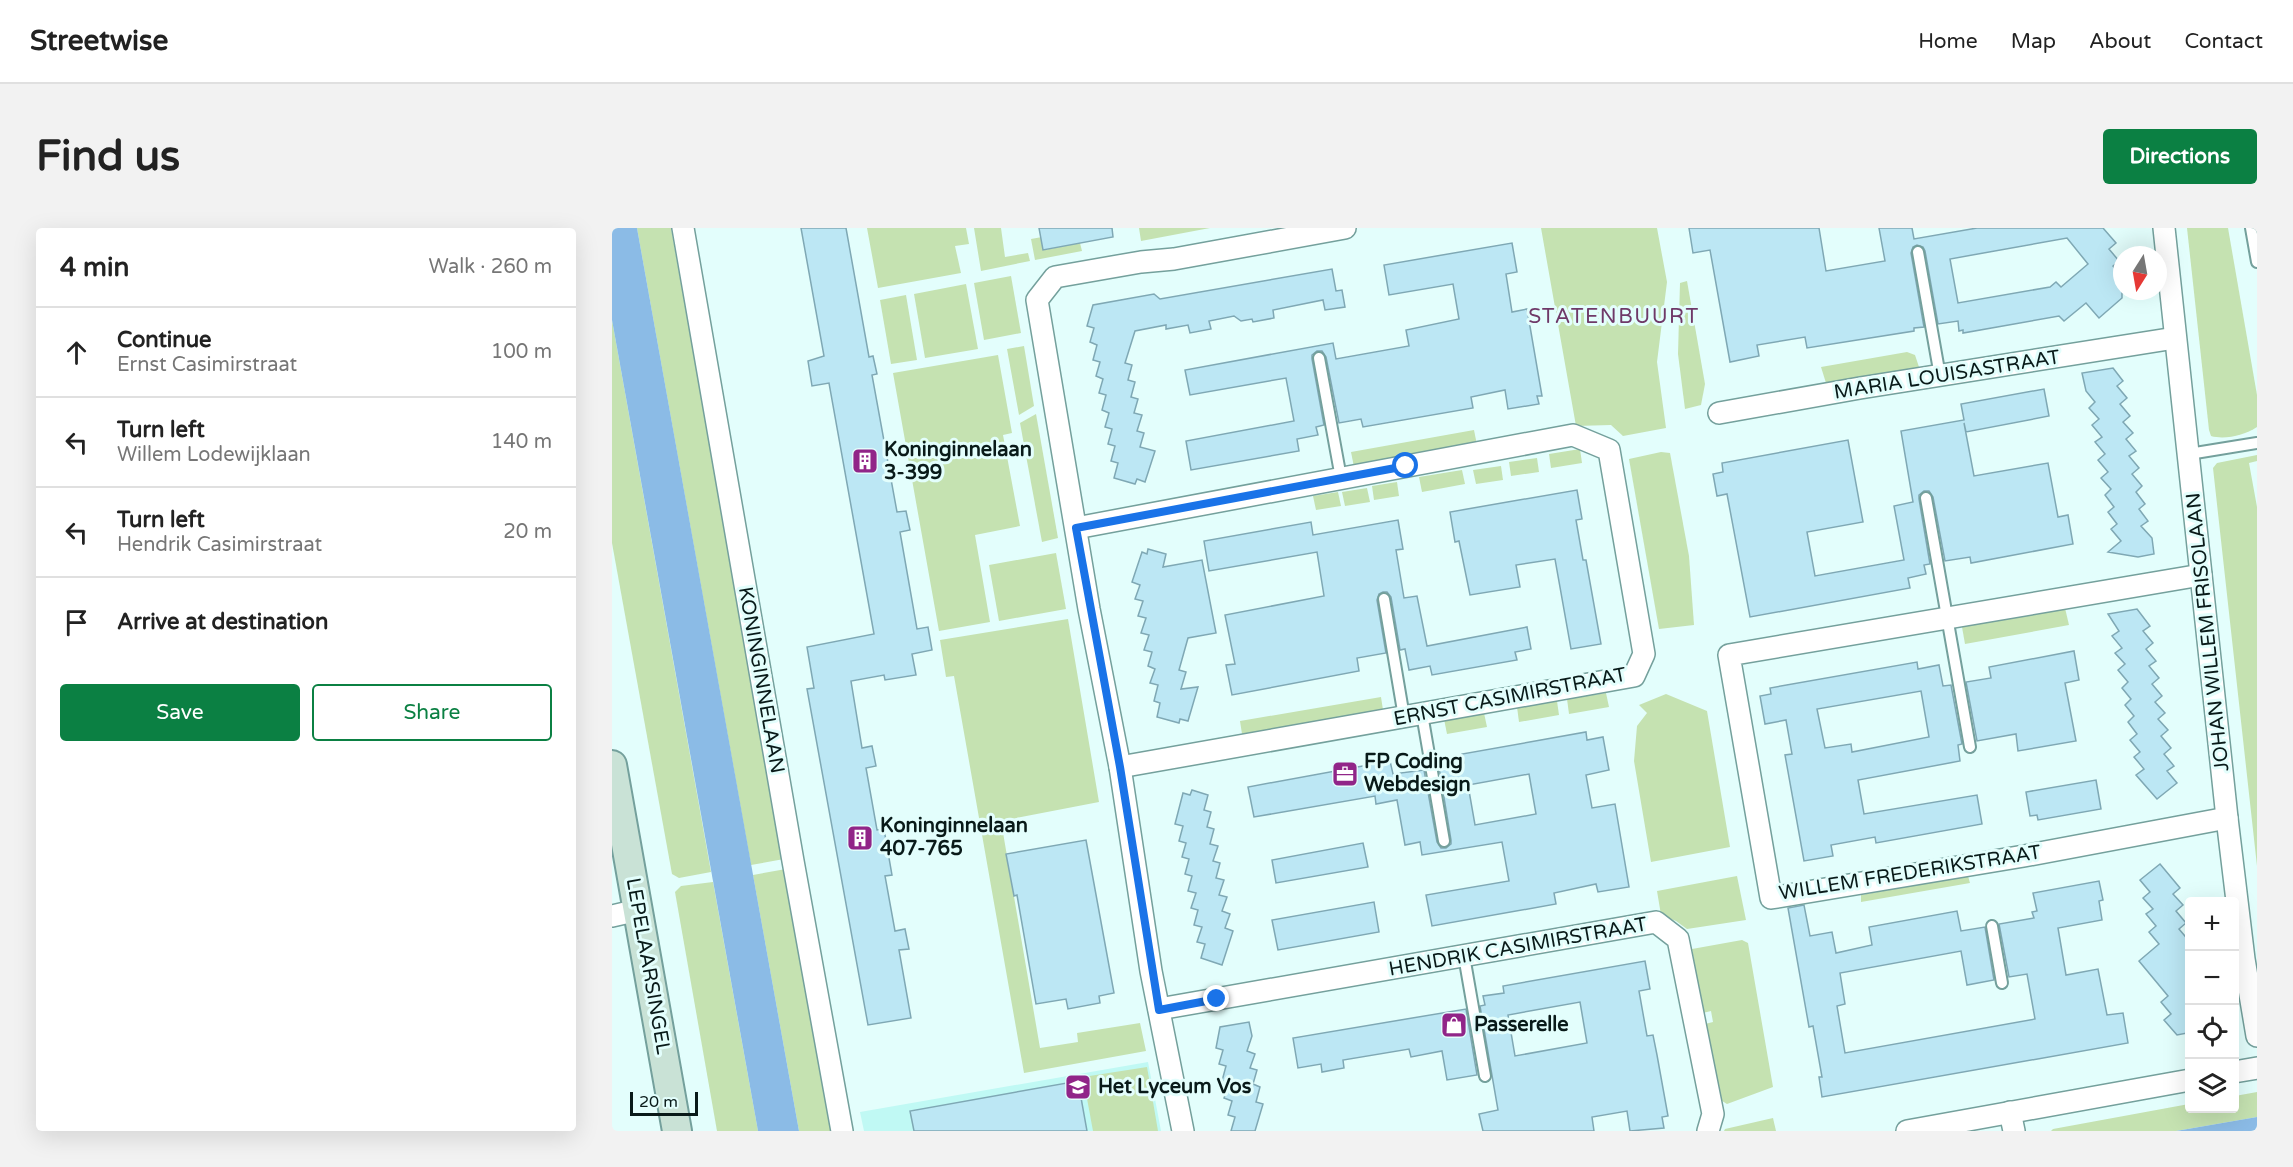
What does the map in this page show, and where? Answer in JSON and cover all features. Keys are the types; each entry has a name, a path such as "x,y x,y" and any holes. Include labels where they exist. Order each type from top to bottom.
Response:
{"street":[{"name":"KONINGINNELAAN","path":"683,228 842,1131"},
{"path":"1183,1131 1159,1010 1120,767 1037,300 1055,277 1141,261 1174,259 1345,228"},
{"name":"JOHAN WILLEM FRISOLAAN","path":"2164,228 2228,818 2251,958 2257,1036"},
{"name":"MARIA LOUISASTRAAT","path":"1719,413 2175,338"},
{"name":"ERNST CASIMIRSTRAAT","path":"1076,528 1573,435 1609,450 1644,654 1634,676 1120,767"},
{"name":"WILLEM FREDERIKSTRAAT","path":"2201,575 1729,655 1771,898 2013,858 2228,818"},
{"name":"LEPELAARSINGEL","path":"612,765 625,913 677,1131"},
{"name":"HENDRIK CASIMIRSTRAAT","path":"1159,1010 1656,922 1678,939 1713,1114 1708,1131"},
{"path":"2239,1071 2257,1068"},
{"path":"1907,1131 2012,1122 2185,1081"}],"lane":[{"path":"2251,228 2257,262"},
{"path":"1918,252 1940,376"},
{"path":"1319,358 1341,478"},
{"path":"2189,454 2257,443"},
{"path":"1926,498 1970,747"},
{"path":"1384,599 1444,841"},
{"path":"1992,926 2002,983"},
{"path":"1464,956 1485,1076"}],"shaded area":[{"path":"612,228 637,228 799,1131 758,1131 612,320"},
{"name":"Het Lyceum Vos","path":"1148,1062 1161,1131 864,1131 860,1112"},
{"path":"2257,1117 2257,1131 2176,1131"}],"green space":[{"path":"637,228 671,228 784,859 751,865"},
{"path":"867,228 966,228 969,244 955,246 961,273 878,288"},
{"path":"974,228 1001,228 1005,257 1028,253 1030,261 981,271"},
{"path":"1139,228 1210,228 1141,241"},
{"path":"1541,228 1657,228 1667,282 1657,362 1666,428 1623,436 1611,425 1576,426"},
{"path":"2187,228 2228,228 2257,395 2257,427 2235,436 2211,436 2209,430"},
{"path":"1042,237 1044,250 1080,243 1082,251 1035,260 1031,239"},
{"path":"1011,276 1021,333 984,340 974,283"},
{"path":"1687,281 1705,384 1701,405 1685,409 1678,354 1680,283"},
{"path":"966,284 978,349 925,358 914,294"},
{"path":"906,295 917,360 891,364 880,300"},
{"path":"612,320 711,872 679,878 672,874 612,543"},
{"path":"1024,346 1034,406 1019,415 1007,349"},
{"path":"1907,352 1915,355 1919,367 1826,383 1821,367"},
{"path":"998,355 1012,433 1003,435 1020,526 975,535 990,622 939,631 893,373"},
{"path":"1036,414 1058,538 1042,542 1020,423"},
{"path":"1474,430 1477,445 1354,467 1351,452"},
{"path":"1580,449 1582,463 1551,468 1549,454"},
{"path":"1661,452 1670,453 1689,556 1694,625 1659,629 1629,459"},
{"path":"2257,455 2257,461 2249,463 2257,507 2257,866 2213,468 2217,463"},
{"path":"1537,458 1539,472 1511,476 1509,462"},
{"path":"1501,466 1503,480 1476,484 1473,470"},
{"path":"1462,470 1465,484 1422,492 1419,477"},
{"path":"1397,482 1399,496 1374,500 1372,486"},
{"path":"1367,488 1370,502 1345,506 1342,492"},
{"path":"1338,492 1341,506 1316,510 1313,496"},
{"path":"1056,553 1066,609 999,621 989,565"},
{"path":"2065,608 2069,625 1965,644 1962,627"},
{"path":"1068,619 1099,802 1001,821 1040,1048 1078,1042 1077,1033 1140,1023 1146,1051 1024,1073 954,676 946,677 940,640"},
{"path":"1606,693 1609,707 1569,714 1567,699"},
{"path":"1666,694 1707,711 1730,847 1651,862 1634,761 1637,726 1647,713 1639,705"},
{"path":"1381,697 1383,710 1242,734 1240,721"},
{"path":"1557,701 1559,715 1519,722 1517,707"},
{"path":"1484,713 1487,727 1447,734 1444,719"},
{"path":"786,869 833,1131 799,1131 753,875"},
{"path":"1737,876 1746,920 1687,929 1676,921 1661,915 1657,891"},
{"path":"1968,876 1970,883 1861,902 1861,895"},
{"path":"713,882 758,1131 717,1131 675,892 681,886"},
{"path":"1742,940 1748,943 1773,1087 1727,1104 1719,1099 1705,1024 1713,1022 1711,1011 1703,1013 1692,949"},
{"path":"1147,1067 1158,1131 1093,1131 1083,1077"},
{"path":"2257,1092 2257,1117 2176,1131 2051,1131 2185,1105 2185,1113 2239,1113 2239,1095"},
{"path":"1773,1118 1776,1131 1724,1131 1725,1129"}],"building":[{"path":"801,228 846,228 869,357 873,356 877,374 872,375 897,512 906,511 910,530 900,532 917,629 928,627 932,650 912,654 916,675 885,680 884,675 851,681 862,748 872,746 876,766 866,768 877,830 884,829 892,875 885,876 895,931 905,929 909,949 899,950 911,1018 868,1025 807,689 814,688 807,647 874,634 829,383 812,386 808,361 824,356"},
{"path":"1039,228 1112,228 1113,237 1043,250"},
{"path":"1689,228 1819,228 1826,271 1885,261 1879,228 1912,228 1914,239 1977,228 2103,228 2116,243 2109,249 2113,254 2113,300 2120,300 2099,318 2086,303 2064,321 2059,316 1963,333 1963,330 1959,331 1958,321 1938,324 1925,251 1923,247 1917,245 1913,247 1911,253 1924,327 1914,328 1914,331 1807,348 1805,337 1757,345 1759,356 1730,362 1710,250 1693,253","holes":["2067,238 2088,264 2061,287 2056,282 2050,287 1958,303 1950,259"]},
{"path":"1512,243 1517,272 1506,274 1512,312 1527,309 1542,396 1537,396 1539,404 1508,409 1505,390 1471,397 1473,408 1363,427 1361,419 1339,423 1326,357 1322,351 1317,351 1312,355 1312,359 1324,425 1316,427 1318,435 1297,439 1299,451 1191,470 1186,441 1294,421 1286,378 1190,395 1185,370 1333,343 1336,359 1409,346 1406,330 1459,319 1453,284 1389,295 1384,265"},
{"path":"1332,269 1336,291 1342,290 1345,307 1325,310 1323,300 1273,310 1274,318 1253,322 1252,319 1241,321 1234,316 1209,321 1211,329 1190,333 1188,325 1166,329 1166,325 1135,331 1125,363 1132,365 1128,380 1135,382 1131,397 1138,399 1134,413 1142,415 1137,431 1144,433 1140,447 1155,451 1145,482 1137,479 1135,484 1114,478 1118,463 1111,461 1115,446 1108,444 1112,429 1105,427 1109,413 1102,410 1106,395 1099,393 1103,379 1096,376 1100,362 1093,360 1097,345 1090,342 1094,328 1087,326 1093,305 1154,294 1160,299"},
{"path":"2113,368 2123,381 2117,386 2127,398 2120,404 2130,416 2123,422 2133,433 2126,439 2136,451 2129,456 2139,468 2132,474 2142,486 2136,492 2145,504 2139,509 2148,521 2141,526 2152,538 2154,554 2138,557 2108,552 2121,541 2111,529 2117,524 2108,512 2114,507 2105,495 2111,489 2101,478 2108,472 2098,460 2105,454 2095,442 2102,437 2092,425 2099,419 2089,408 2095,402 2086,391 2082,373"},
{"path":"2044,389 2049,416 1966,432 1964,423 1974,476 2048,463 2058,517 2068,515 2073,544 1971,563 1970,557 1945,561 1933,497 1929,491 1924,491 1919,495 1919,499 1930,564 1924,565 1926,574 1908,578 1910,588 1750,617 1727,494 1717,496 1713,474 1723,472 1722,463 1848,440 1863,522 1807,532 1815,576 1904,560 1894,506 1913,502 1901,431 1964,420 1961,404"},
{"path":"1577,490 1582,519 1576,520 1583,560 1586,560 1601,644 1571,649 1555,559 1516,565 1520,587 1470,595 1459,541 1455,542 1450,512"},
{"path":"1398,520 1403,549 1396,550 1404,598 1417,596 1427,646 1527,627 1531,649 1515,652 1517,660 1432,675 1430,666 1409,670 1405,649 1400,650 1391,597 1387,592 1383,592 1379,594 1377,600 1386,653 1357,658 1359,671 1232,695 1226,665 1235,664 1225,615 1324,596 1317,552 1209,571 1204,541 1311,522 1313,535"},
{"path":"1148,549 1166,554 1163,567 1202,560 1216,633 1188,638 1179,670 1186,672 1181,689 1198,687 1188,721 1180,719 1179,723 1157,717 1160,703 1154,701 1158,685 1150,683 1155,669 1148,666 1152,652 1144,650 1149,635 1141,633 1146,618 1138,616 1143,601 1135,599 1140,585 1132,582 1142,552 1147,554"},
{"path":"2137,609 2150,626 2143,631 2153,643 2146,649 2156,661 2149,666 2159,678 2152,684 2162,696 2155,702 2165,713 2158,719 2168,730 2161,736 2171,748 2164,754 2174,766 2167,771 2177,783 2157,799 2136,775 2144,769 2134,757 2140,752 2130,740 2137,734 2128,722 2134,716 2125,705 2131,699 2122,688 2128,682 2118,670 2125,664 2115,653 2122,648 2112,636 2119,631 2108,614"},
{"path":"2074,651 2079,680 2065,683 2076,741 2018,751 2016,734 1977,741 1966,682 1991,678 1989,667"},
{"path":"1917,662 1918,669 1939,665 1943,686 1951,685 1962,744 1958,745 1960,761 1858,780 1864,814 1977,795 1982,824 1876,843 1875,837 1831,845 1833,856 1804,861 1785,755 1792,754 1786,720 1765,724 1760,696 1771,694 1770,688","holes":["1921,691 1929,737 1852,752 1851,744 1825,748 1817,709"]},
{"path":"1586,732 1587,740 1603,737 1609,770 1586,775 1592,808 1615,804 1629,887 1598,892 1596,884 1554,893 1556,904 1432,926 1426,895 1509,881 1502,842 1422,855 1420,842 1405,845 1397,800 1376,804 1375,796 1254,817 1248,787 1390,761 1393,774 1424,770 1437,842 1441,848 1446,848 1451,844 1451,840 1439,767 1464,763 1462,754","holes":["1529,774 1536,814 1475,825 1468,785"]},
{"path":"2096,780 2101,809 2038,820 2037,815 2030,816 2026,792"},
{"path":"1192,790 1208,795 1204,810 1211,812 1207,827 1214,829 1210,844 1218,846 1213,861 1220,863 1216,878 1224,880 1219,895 1227,897 1222,911 1230,914 1225,928 1233,931 1222,965 1201,958 1205,944 1197,942 1202,927 1194,925 1198,910 1191,908 1196,893 1188,891 1192,876 1185,874 1189,859 1182,857 1186,843 1179,841 1183,826 1175,824 1183,793 1190,795"},
{"path":"1086,840 1114,993 1099,996 1100,1003 1068,1009 1066,999 1036,1004 1017,895 1014,896 1006,854"},
{"path":"1363,843 1368,867 1276,883 1272,860"},
{"path":"2160,864 2180,888 2173,894 2183,905 2176,911 2185,922 2179,929 2185,936 2185,1033 2177,1035 2164,1020 2171,1014 2161,1002 2168,996 2139,961 2159,944 2149,932 2156,926 2146,914 2153,909 2143,898 2150,892 2140,880"},
{"path":"2099,881 2103,900 2099,901 2102,920 2058,928 2066,975 2098,969 2107,1015 2123,1013 2128,1043 1822,1097 1819,1077 1822,1077 1813,1026 1809,1027 1788,908 1804,905 1810,936 1832,932 1836,953 1872,945 1869,927 1957,911 1961,931 1985,927 1994,980 1967,985 1961,951 1840,973 1845,1004 1837,1006 1845,1053 2035,1019 2027,974 2009,977 1999,924 2034,918 2032,912 2037,911 2033,893"},
{"path":"1374,902 1379,932 1278,950 1272,920"},
{"path":"1645,961 1650,989 1639,991 1647,1036 1653,1035 1657,1055 1668,1116 1662,1117 1664,1128 1630,1131 1627,1111 1592,1117 1594,1131 1483,1131 1479,1114 1498,1110 1480,1006 1485,1005 1483,996 1504,993 1503,986","holes":["1580,1002 1587,1043 1515,1056 1508,1015"]},
{"path":"1466,1009 1477,1075 1447,1080 1442,1051 1411,1057 1409,1049 1343,1060 1344,1068 1322,1072 1321,1064 1298,1068 1293,1038"},
{"path":"1249,1022 1252,1036 1247,1051 1255,1054 1250,1068 1257,1070 1253,1084 1260,1087 1256,1102 1263,1104 1255,1131 1231,1131 1235,1117 1228,1115 1232,1101 1224,1098 1229,1083 1222,1081 1226,1066 1219,1064 1223,1050 1216,1048 1220,1027"},
{"path":"1078,1081 1087,1131 914,1131 910,1111"}],"place":[{"name":"Koninginnelaan 3-399","path":"865,461"},
{"name":"FP Coding Webdesign","path":"1345,774"},
{"name":"Koninginnelaan 407-765","path":"860,838"},
{"name":"Passerelle","path":"1454,1025"},
{"name":"Het Lyceum Vos","path":"1078,1087"}],"district":[{"name":"STATENBUURT","path":"1614,316"}],"route":[{"path":"1217,999 1159,1010 1120,767 1089,609 1076,528 1406,466"}]}
